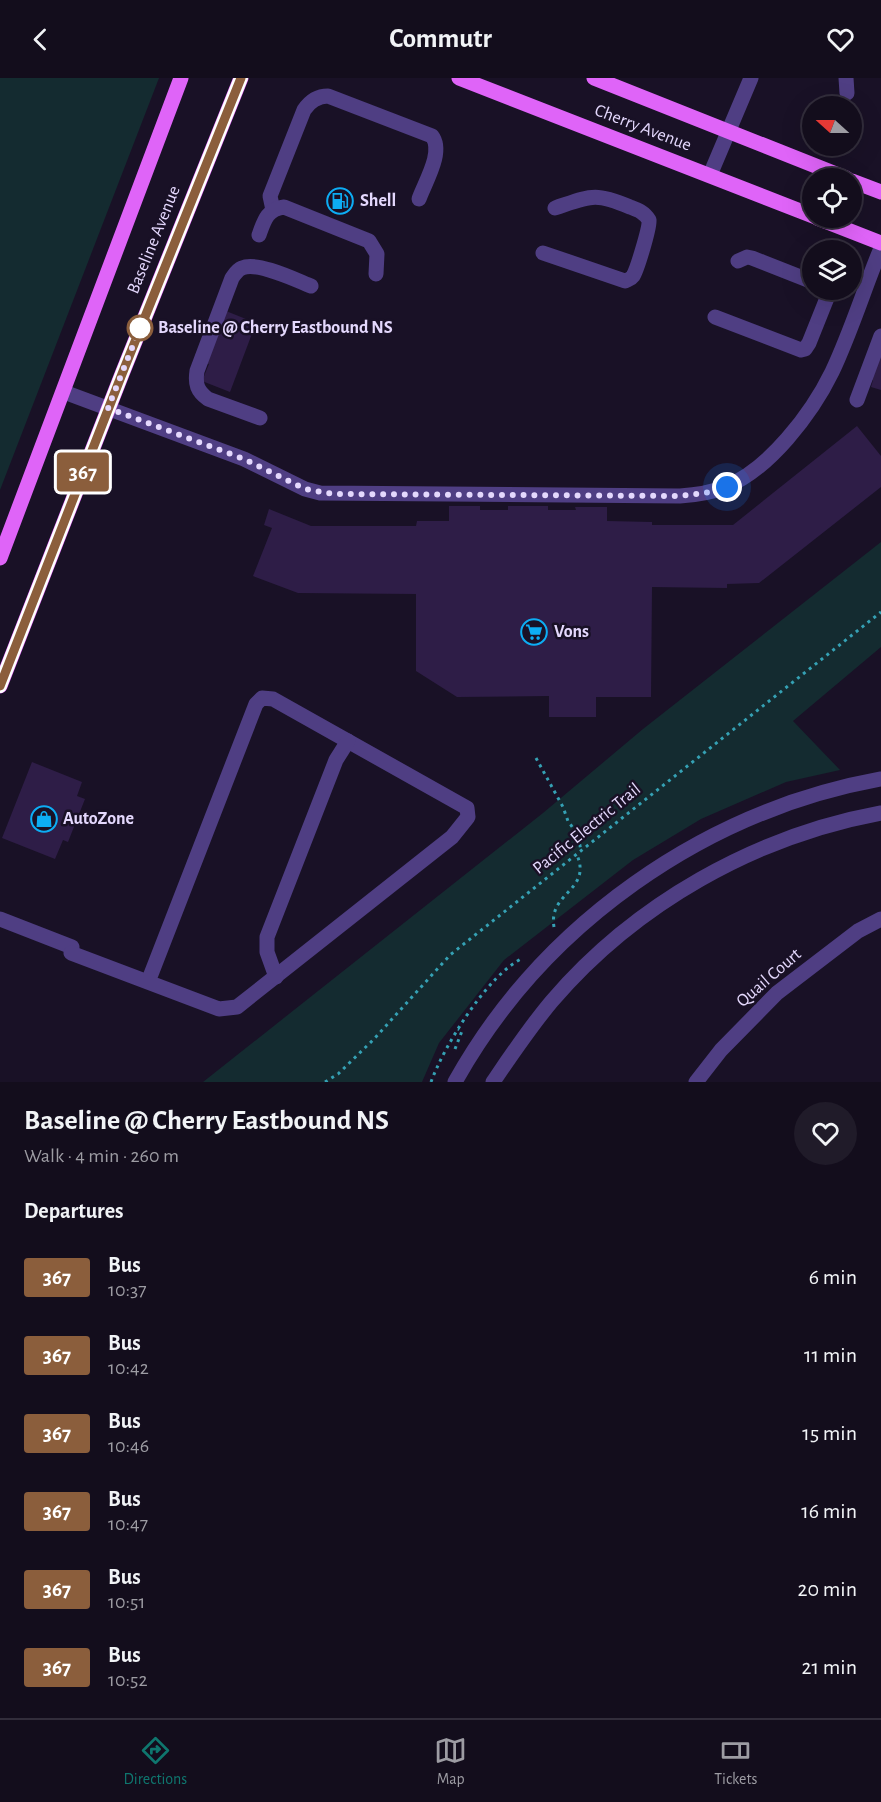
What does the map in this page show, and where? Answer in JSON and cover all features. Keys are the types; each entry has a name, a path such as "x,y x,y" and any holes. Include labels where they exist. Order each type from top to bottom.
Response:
{"main road":[{"name":"Baseline Avenue","path":"0,558 181,78"},
{"name":"Baseline Avenue","path":"0,686 108,408 241,78"},
{"name":"Cherry Avenue","path":"459,78 802,212"},
{"name":"Cherry Avenue","path":"594,78 820,168"},
{"path":"862,185 881,192"},
{"path":"843,228 881,243"}],"street":[{"path":"710,175 752,78"},
{"path":"273,210 270,196 304,110 308,104 321,96 328,96 432,136 436,142 436,154 419,199"},
{"path":"543,253 625,281 634,272 649,230 649,220 642,212 604,197 587,198 555,208"},
{"path":"259,235 265,219 273,210 284,207 369,241 377,254 376,274"},
{"path":"64,392 244,459 305,489 333,494 680,496 711,492 727,487 758,466 789,435 817,399 832,371 881,248"},
{"path":"738,261 747,257 752,258 802,278"},
{"path":"260,418 208,399 196,387 197,371 232,278 243,267 257,266 311,286"},
{"path":"715,317 801,350 805,349 809,343 825,300"},
{"path":"857,400 881,336"},
{"path":"0,919 148,982 219,1009 229,1009 246,1001 452,837 468,817 467,808 273,699 267,697 259,700 148,982"},
{"path":"276,977 267,952 267,937 336,760 348,741"},
{"path":"455,1082 483,1038 532,975 559,945 629,887 681,853 732,826 815,794 881,779"},
{"path":"493,1082 516,1048 562,990 616,938 650,912 682,890 776,843 812,829 881,813"},
{"name":"Quail Court","path":"696,1082 721,1050 777,993 858,930 881,919"}],"path":[{"name":"Pacific Electric Trail","path":"325,1082 338,1074 374,1040 450,955 881,612"},
{"path":"536,758 563,807 568,821 578,835 581,851"},
{"path":"555,930 553,918 556,908 580,878 581,866 576,855"},
{"path":"431,1082 437,1065 458,1029 494,981 514,963 530,955"}],"green space":[{"path":"0,78 159,78 0,490"},
{"path":"881,542 881,647 793,721 840,770 786,782 701,819 633,860 504,960 439,1043 422,1082 203,1082 543,813 643,729"}],"building":[{"path":"226,311 256,323 230,392 202,381 209,364 204,363"},
{"path":"881,347 881,390 871,387 873,380 869,379"},
{"name":"Vons","path":"857,426 881,456 881,487 759,583 727,584 727,588 652,587 651,697 596,697 596,717 549,717 549,696 457,697 416,671 416,594 298,593 253,576 272,528 264,525 269,509 311,526 416,526 417,521 449,521 449,506 480,506 480,510 508,510 508,506 548,506 548,510 607,507 607,521 652,522 652,525 733,525"},
{"name":"AutoZone","path":"32,762 82,782 77,796 85,799 68,842 63,840 55,859 2,838"}],"bus line":[{"name":"367","path":"0,686 241,78"}],"place":[{"name":"Shell","path":"340,201"},
{"name":"Baseline @ Cherry Eastbound NS","path":"140,328"},
{"name":"Vons","path":"534,632"},
{"name":"AutoZone","path":"44,819"}],"route":[{"path":"140,328 108,408 244,459 305,489 333,494 680,496 696,495 727,487"}]}
